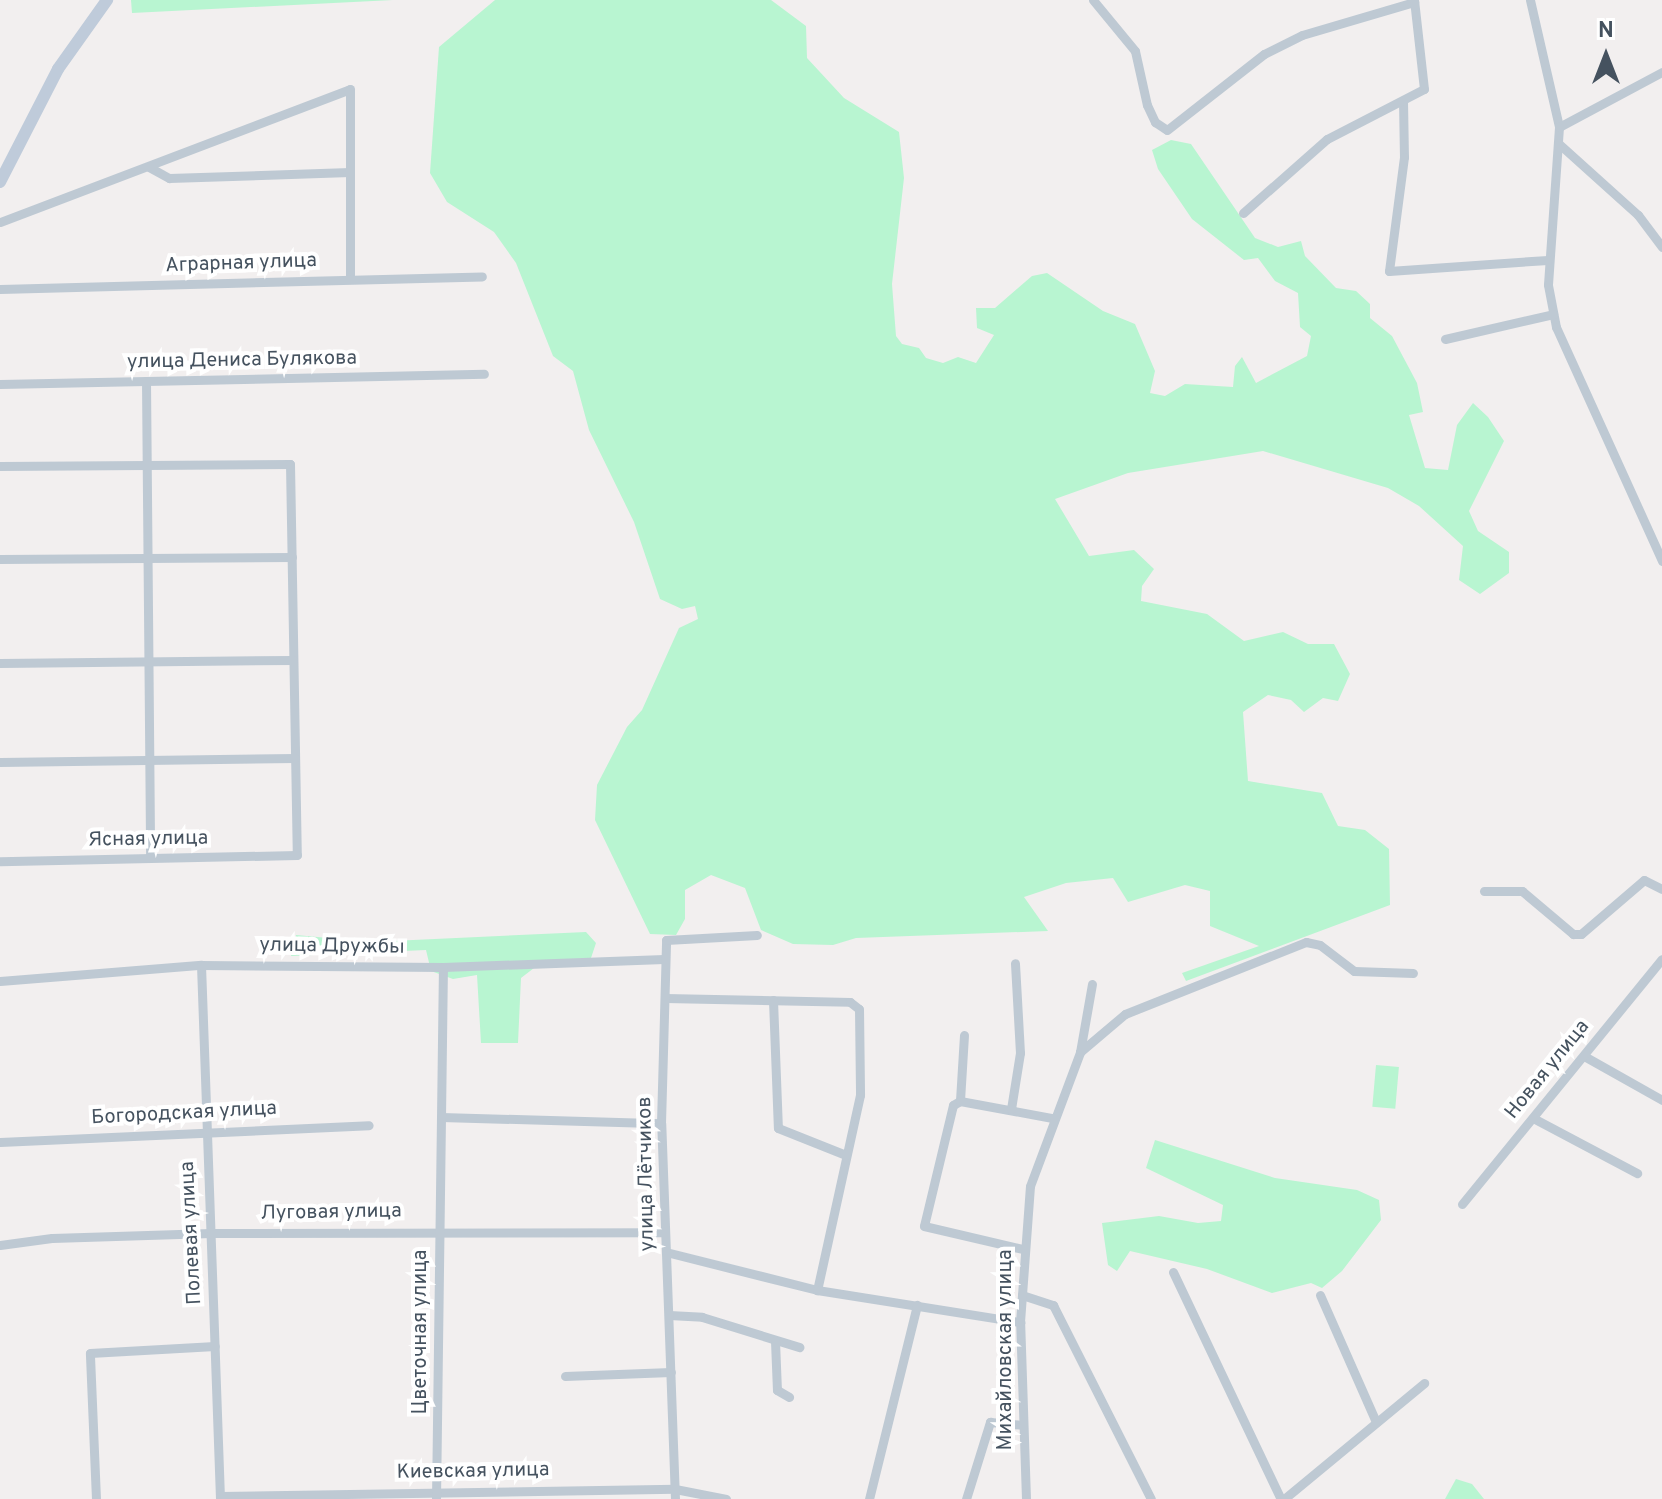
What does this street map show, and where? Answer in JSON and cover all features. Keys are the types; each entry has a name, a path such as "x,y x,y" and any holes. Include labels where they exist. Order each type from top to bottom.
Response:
{"main road":[{"path":"0,182 58,69 99,2"}],"street":[{"path":"1093,0 1135,51 1147,105 1155,122 1167,130 1264,54 1302,35 1414,1 1426,82 1403,101 1327,139 1243,213"},
{"path":"1530,0 1559,127 1548,260 1553,314 1662,561"},
{"path":"1559,127 1662,72"},
{"path":"0,222 350,89 350,279"},
{"path":"1403,101 1404,157 1389,271 1548,260"},
{"path":"1558,143 1638,215 1662,247"},
{"path":"149,167 169,178 350,172"},
{"name":"Аграрная улица","path":"0,289 482,276"},
{"path":"1445,339 1553,314"},
{"name":"улица Дениса Булякова","path":"0,384 484,374"},
{"path":"146,381 150,858"},
{"path":"0,466 290,464 295,758 0,762"},
{"path":"0,559 292,557"},
{"path":"0,663 293,660"},
{"name":"Ясная улица","path":"0,861 297,855 295,758"},
{"path":"1484,891 1522,891 1573,934 1581,934 1644,880 1662,889"},
{"path":"664,959 666,940 757,935"},
{"name":"Михайловская улица","path":"1026,1499 1020,1322 1030,1186 1052,1118 1080,1052 1125,1014 1306,942 1320,945 1354,971 1413,973"},
{"name":"улица Дружбы","path":"0,981 201,965 443,967 664,959"},
{"name":"улица Лётчиков","path":"664,959 663,1232 675,1494"},
{"name":"Новая улица","path":"1462,1204 1662,959"},
{"path":"1011,1109 1020,1053 1015,963"},
{"name":"Полевая улица","path":"201,965 220,1497"},
{"name":"Цветочная улица","path":"435,1494 443,967"},
{"path":"1080,1052 1092,984"},
{"path":"665,998 856,1004 860,1095 817,1290"},
{"path":"773,1000 778,1128 846,1155"},
{"path":"960,1101 964,1035"},
{"path":"1584,1056 1662,1100"},
{"path":"1023,1249 924,1226 953,1105 960,1101 1052,1118"},
{"path":"441,1117 661,1123"},
{"path":"1533,1118 1637,1173"},
{"name":"Богородская улица","path":"0,1142 369,1125"},
{"name":"Луговая улица","path":"0,1245 52,1238 211,1233 440,1230 663,1232"},
{"path":"666,1252 817,1290 1020,1322"},
{"path":"1173,1272 1283,1499 1424,1383"},
{"path":"1022,1295 1053,1305 1151,1499"},
{"path":"1320,1295 1376,1422"},
{"path":"869,1499 917,1305"},
{"path":"669,1315 702,1317 799,1347"},
{"path":"775,1341 777,1390 789,1397"},
{"path":"96,1499 90,1353 215,1346"},
{"path":"565,1376 671,1372"},
{"path":"966,1499 990,1422 1023,1425"},
{"name":"Киевская улица","path":"220,1497 675,1494 726,1499"}],"green space":[{"path":"131,0 393,0 132,13"},
{"path":"495,0 771,0 806,26 807,58 844,98 899,132 904,178 892,284 896,336 902,344 919,348 926,358 943,363 958,357 976,363 994,335 977,328 976,308 995,308 1032,276 1047,273 1103,311 1135,324 1155,371 1150,393 1165,396 1185,384 1233,387 1235,366 1242,357 1256,383 1307,356 1311,336 1300,327 1298,293 1275,281 1258,258 1244,260 1192,219 1158,169 1152,150 1171,140 1191,144 1255,238 1278,247 1301,241 1305,256 1336,288 1356,291 1370,304 1370,318 1392,336 1417,383 1423,412 1409,415 1425,468 1448,470 1457,425 1473,403 1488,417 1504,441 1469,511 1478,531 1509,552 1509,573 1480,594 1459,580 1463,546 1419,506 1388,488 1263,451 1128,473 1055,499 1089,556 1134,550 1154,569 1142,586 1141,601 1207,614 1244,641 1283,632 1308,644 1334,644 1350,674 1338,701 1323,698 1304,712 1291,700 1268,695 1243,712 1248,781 1322,793 1338,826 1365,830 1389,849 1390,905 1186,981 1182,973 1259,946 1210,926 1210,891 1185,885 1128,902 1113,878 1066,883 1024,897 1048,931 856,938 833,945 793,944 761,930 745,888 711,875 685,890 685,919 676,935 650,934 595,820 597,785 627,727 642,710 679,628 698,619 695,606 682,609 660,599 634,522 589,430 573,371 553,356 516,263 494,232 447,202 430,173 439,47"},
{"path":"586,932 596,943 589,964 534,968 521,978 518,1043 481,1043 477,975 453,979 431,971 426,950 291,956 296,935 370,942"},
{"path":"1376,1065 1399,1067 1395,1109 1372,1107"},
{"path":"1155,1140 1275,1178 1357,1190 1379,1200 1381,1220 1342,1271 1322,1288 1311,1283 1272,1293 1207,1269 1130,1251 1117,1271 1108,1265 1102,1223 1159,1216 1198,1223 1221,1221 1223,1205 1146,1168"},
{"path":"1456,1479 1472,1484 1484,1499 1445,1499"}]}
